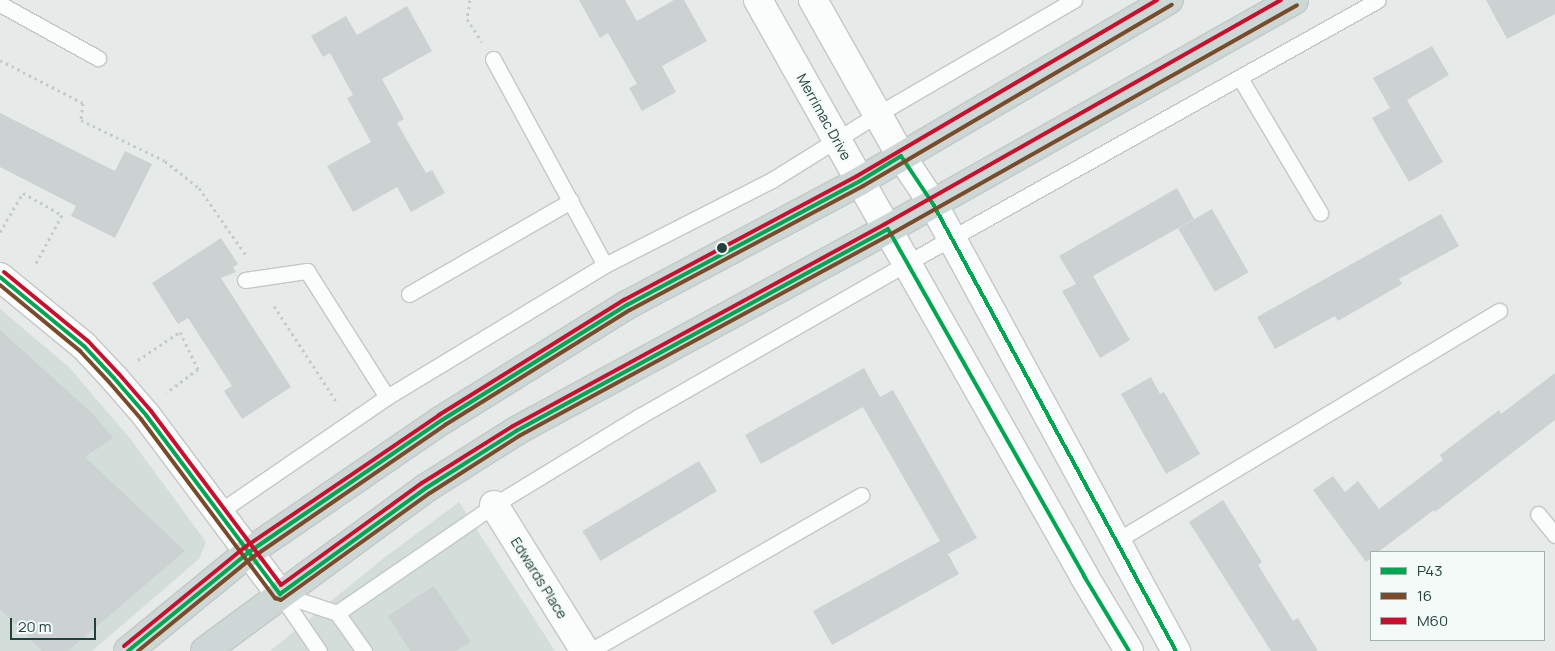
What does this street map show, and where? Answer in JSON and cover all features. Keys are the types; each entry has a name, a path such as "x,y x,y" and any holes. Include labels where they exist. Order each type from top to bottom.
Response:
{"main road":[{"path":"128,651 249,552 442,420 627,305 860,181 1169,0"},
{"path":"205,651 426,488 516,430 888,229 1294,0"}],"street":[{"name":"Merrimac Drive","path":"758,0 1084,576 1129,651"},
{"path":"813,0 901,156 933,204 1176,651"},
{"path":"0,277 84,346 114,378 146,415 280,594"},
{"name":"Edwards Place","path":"494,505 585,651"}],"lane":[{"path":"219,512 387,397 605,265 772,180 878,114 1074,0"},
{"path":"336,613 494,505 640,416 907,263 1378,0"},
{"path":"0,4 98,58"},
{"path":"493,59 605,265"},
{"path":"1240,78 1320,214"},
{"path":"409,294 571,201"},
{"path":"245,280 306,271 387,397"},
{"path":"1116,541 1499,311"},
{"path":"590,651 861,495"},
{"path":"1538,514 1555,535"},
{"path":"280,594 336,613 364,651"},
{"path":"280,594 319,651"}],"path":[{"path":"470,0 467,19 493,59"},
{"path":"0,60 83,103 81,120 165,161 200,188 246,256"},
{"path":"0,232 22,193 62,215 36,263"},
{"path":"274,306 336,401"},
{"path":"138,360 180,332 198,369 166,393"}],"shaded area":[{"path":"0,309 69,367 132,441 206,542 199,559 92,651 0,651"},
{"path":"459,502 555,651 270,651 380,561"}],"building":[{"path":"579,0 625,0 637,21 674,0 684,0 707,41 662,66 676,92 642,111 629,88 637,84 608,33 600,38"},
{"path":"1486,0 1555,0 1555,14 1507,39"},
{"path":"407,6 432,51 382,79 404,119 397,123 426,173 432,170 445,193 411,212 397,187 353,212 327,166 371,142 347,98 353,95 330,53 323,57 311,36 346,16 357,35"},
{"path":"1432,46 1449,75 1407,100 1443,162 1409,182 1372,118 1390,108 1373,78"},
{"path":"0,113 115,171 125,151 152,164 115,238 71,216 76,206 0,167"},
{"path":"1177,188 1194,219 1093,276 1130,340 1100,358 1062,291 1076,284 1059,256"},
{"path":"1212,209 1248,272 1215,292 1178,228"},
{"path":"1441,214 1459,246 1399,279 1402,284 1338,321 1335,316 1275,349 1257,317"},
{"path":"221,238 238,264 233,267 236,272 221,278 291,387 242,419 224,391 232,386 188,318 178,324 152,283"},
{"path":"0,330 93,414 113,438 85,457 185,551 68,651 42,651 0,609"},
{"path":"864,368 880,397 893,390 977,538 948,554 959,574 832,645 813,611 940,541 863,407 761,464 745,435"},
{"path":"1555,373 1555,420 1435,512 1434,510 1379,551 1370,551 1370,559 1366,562 1313,490 1333,476 1345,492 1358,481 1379,509 1443,460 1440,455 1499,410 1501,414"},
{"path":"1151,377 1160,394 1164,392 1200,454 1166,474 1121,394"},
{"path":"699,461 717,491 600,561 582,531"},
{"path":"1223,500 1262,562 1258,565 1293,621 1298,618 1318,651 1271,651 1189,522"},
{"path":"434,586 471,642 456,651 410,651 388,616"}],"transit line":[{"name":"M60","path":"124,646 245,547 439,415 624,300 857,176 1157,0"},
{"name":"M60","path":"4,272 88,341 119,374 151,411 281,585 422,483 513,426 885,224 1281,0"},
{"name":"16","path":"138,651 253,557 445,425 630,310 863,186 1172,5"},
{"name":"16","path":"0,285 80,351 109,382 141,419 275,598 281,600 430,493 519,436 891,234 1297,5"},
{"name":"P43","path":"128,651 249,552 442,420 627,305 860,181 901,156 933,204 1176,651"},
{"name":"P43","path":"0,277 84,346 114,378 146,415 280,594 426,488 516,431 888,229 1084,576 1129,651"}]}
